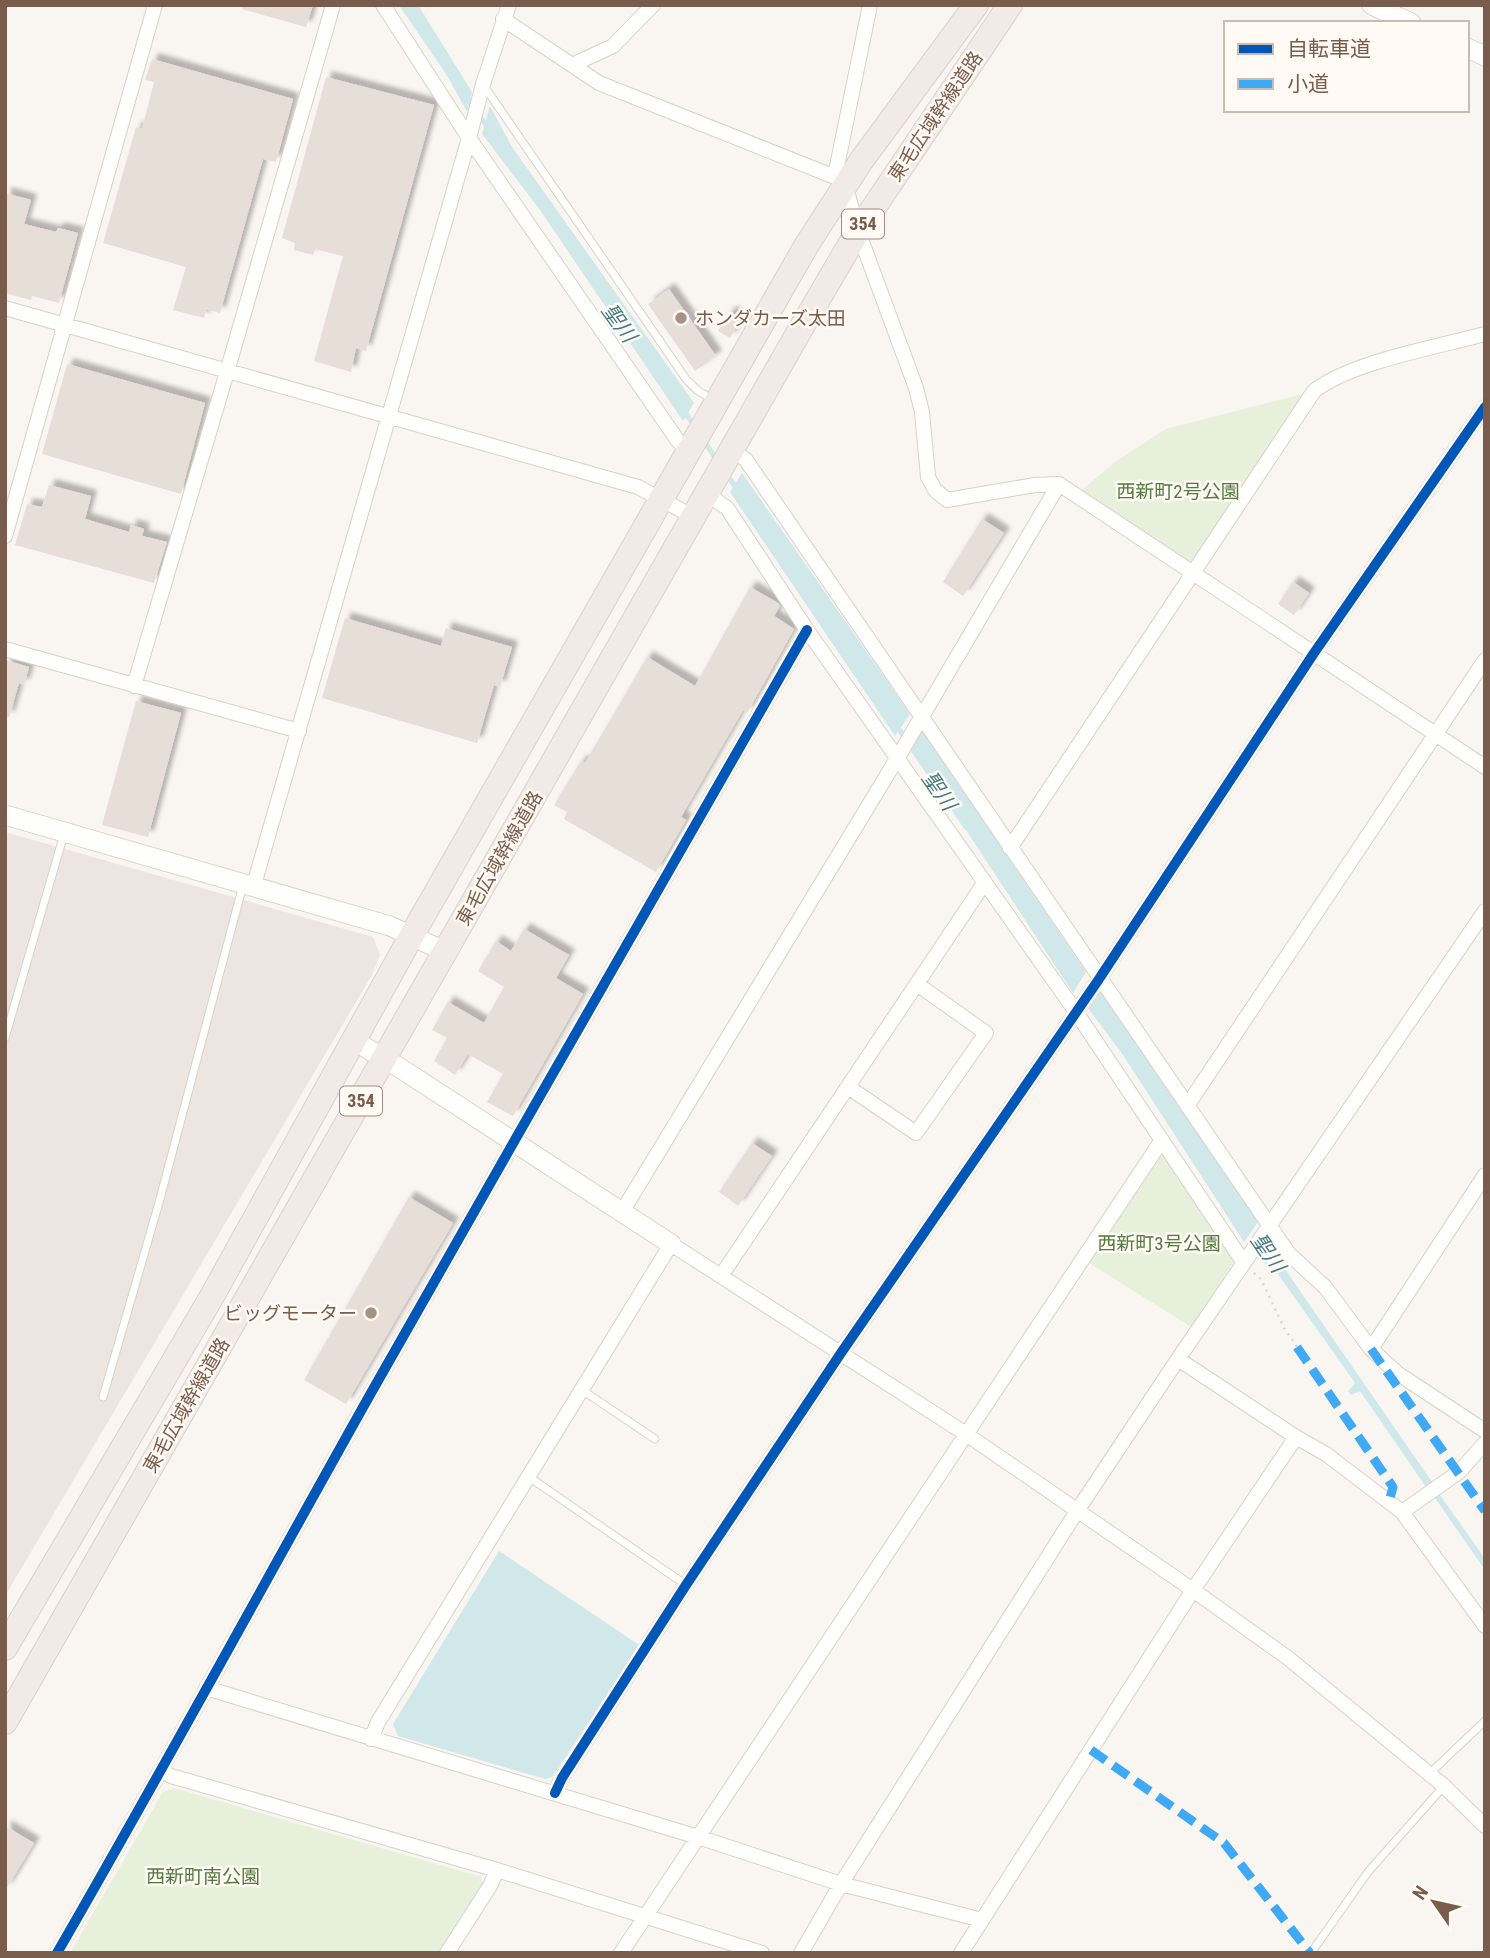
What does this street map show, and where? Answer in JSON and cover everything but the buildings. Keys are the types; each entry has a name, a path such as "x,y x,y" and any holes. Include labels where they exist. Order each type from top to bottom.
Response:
{"highway":[{"name":"東毛広域幹線道路","path":"5,1648 211,1298 412,935 806,246 840,180 976,5"},
{"name":"東毛広域幹線道路","path":"5,1722 858,231 1010,5"}],"street":[{"path":"5,536 155,5"},
{"path":"134,685 333,5"},
{"path":"383,5 471,131 678,441 691,448"},
{"path":"572,65 613,46 653,5"},
{"path":"870,5 840,180 916,388 922,412 928,477 936,490 947,500 1035,485 1059,484 1485,767"},
{"path":"1372,5 1407,21"},
{"path":"248,886 299,732 481,90 506,12 599,83 840,180"},
{"path":"5,308 638,487 694,517"},
{"path":"1010,848 1314,391 1330,379 1386,360 1485,334"},
{"path":"555,1793 686,1585 841,1353 1078,1009 1314,653 1485,407"},
{"path":"732,451 746,460 919,721 1010,848 1268,1227 1289,1254 1325,1287 1371,1349 1396,1373 1485,1431"},
{"path":"622,1212 1059,484"},
{"path":"712,487 807,630 899,754 985,883 1078,1009 1244,1263"},
{"path":"57,1953 807,630"},
{"path":"5,649 299,732"},
{"path":"1187,1106 1485,660"},
{"path":"5,815 390,926 446,952"},
{"path":"721,1276 985,883"},
{"path":"801,1953 841,1884 1077,1511 1485,911"},
{"path":"848,1087 915,1133 986,1032 917,984"},
{"path":"353,1041 386,1059 966,1434 1193,1590 1288,1658 1444,1786 1485,1826"},
{"path":"621,1953 1162,1140"},
{"path":"1371,1349 1485,1175"},
{"path":"370,1739 671,1244"},
{"path":"1178,1359 1325,1454 1402,1512 1485,1626"},
{"path":"961,1953 1193,1590 1296,1437"},
{"path":"1402,1512 1459,1472 1485,1443"},
{"path":"206,1688 698,1837 841,1884 982,1920"},
{"path":"162,1771 171,1776 646,1915 762,1953"},
{"path":"447,1953 490,1886 496,1870"}],"lane":[{"path":"481,90 686,379 712,410"},
{"path":"5,1038 65,831"},
{"path":"103,1397 248,886"},
{"path":"582,1390 655,1439"},
{"path":"528,1477 686,1585"},
{"path":"1429,1774 1485,1721"},
{"path":"1311,1953 1368,1872 1444,1786"}],"path":[{"path":"1244,1263 1261,1279 1284,1328 1297,1347"}],"shaded area":[{"path":"5,832 373,937 380,955 372,975 5,1596"}],"green space":[{"name":"西新町2号公園","path":"1314,391 1195,573 1076,495 1115,462 1166,429"},
{"name":"西新町3号公園","path":"1159,1145 1235,1260 1191,1327 1083,1259"},
{"name":"西新町南公園","path":"174,1788 481,1877 483,1885 440,1953 70,1953 163,1792"}],"water":[{"path":"399,5 418,5 472,92 467,112 448,77"},
{"path":"490,106 512,147 694,403 683,421 540,210 482,134"},
{"path":"742,473 910,714 895,736 730,492"},
{"path":"922,730 1086,972 1073,993 912,748"},
{"path":"1101,988 1158,1076 1260,1219 1244,1242 1123,1055 1088,1008"},
{"path":"1273,1235 1283,1255 1287,1272 1432,1482 1426,1487 1360,1391 1351,1395 1348,1391 1355,1383 1278,1274 1257,1257"},
{"path":"1438,1492 1485,1559 1485,1570 1433,1495"},
{"path":"499,1551 639,1645 552,1777 545,1779 398,1736 393,1724"}],"waterway":[{"name":"聖川","path":"466,96 488,128"},
{"name":"聖川","path":"683,409 695,427"},
{"name":"聖川","path":"704,441 716,459"},
{"name":"聖川","path":"726,473 738,491"},
{"name":"聖川","path":"896,725 966,827"}],"marked path":[{"path":"1297,1347 1393,1487 1389,1502"},
{"path":"1371,1349 1485,1511"},
{"path":"1091,1750 1224,1843 1310,1953"}],"cycle path":[{"path":"555,1793 686,1585 841,1353 1097,982 1314,653 1485,407"},
{"path":"57,1953 425,1297 807,630"}],"place":[{"name":"ホンダカーズ太田","path":"681,318"},
{"name":"ビッグモーター","path":"371,1313"}]}
